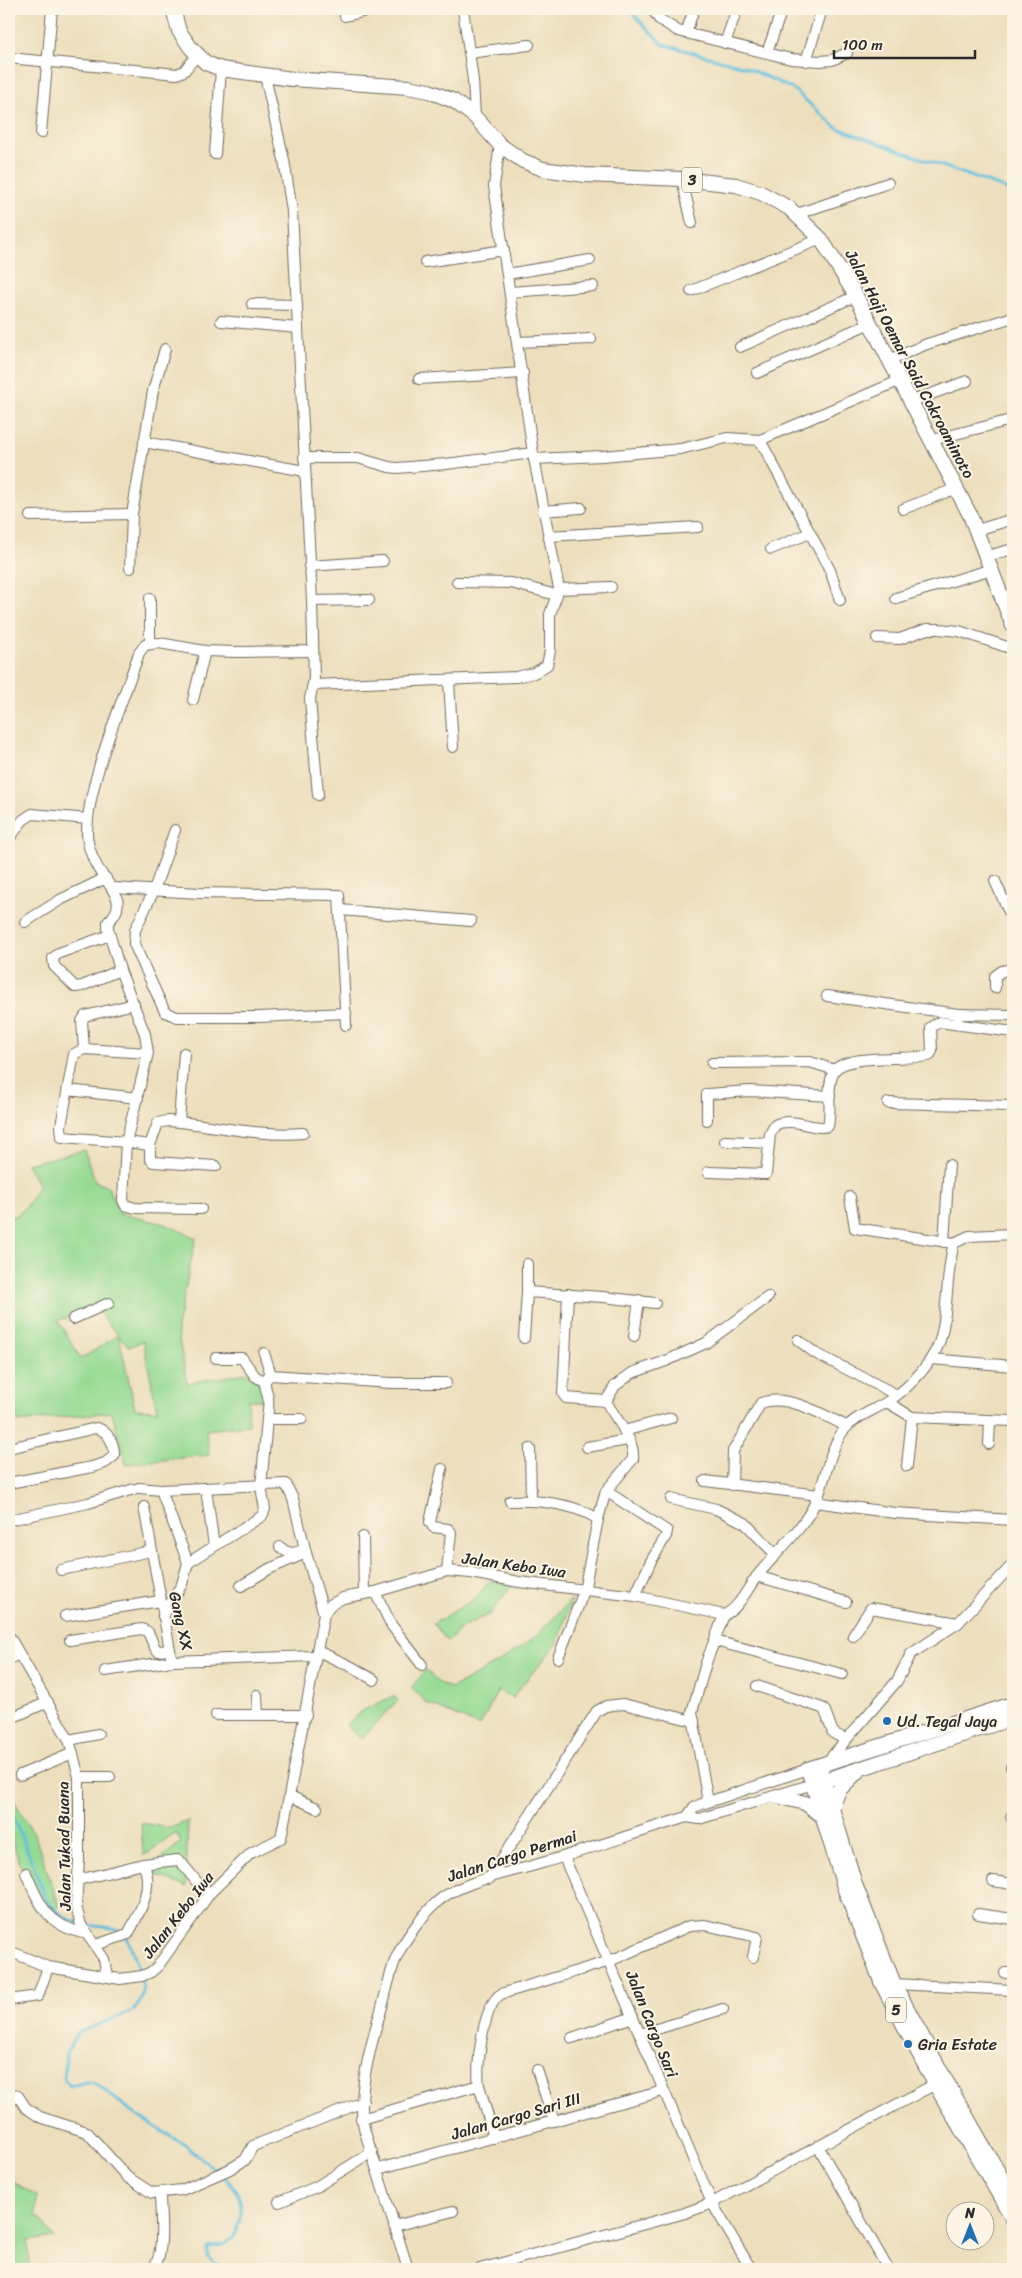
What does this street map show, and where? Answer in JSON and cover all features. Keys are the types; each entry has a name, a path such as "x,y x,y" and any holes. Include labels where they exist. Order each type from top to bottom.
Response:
{"highway":[{"name":"Jalan Haji Oemar Said Cokroaminoto","path":"173,9 179,31 197,55 206,63 221,69 265,76 408,87 442,96 454,102 475,117 500,145 523,161 543,169 564,173 682,179 736,184 779,202 797,214 821,239 856,296 901,380 957,488 1009,600 1013,626"},
{"name":"Jalan Cargo Permai","path":"817,1766 1013,1704"},
{"name":"Jalan Cargo Permai","path":"819,1783 1013,1718"},
{"name":"5","path":"817,1766 819,1783 845,1890 882,1984 1013,2198"},
{"path":"776,1796 805,1803 826,1813 841,1788 866,1766"},
{"name":"5","path":"826,1813 894,1984 940,2081 1013,2219"}],"street":[{"path":"41,132 52,9"},
{"path":"345,16 375,9"},
{"path":"464,9 470,53 475,117"},
{"path":"652,9 668,26 686,33 767,53 806,61 832,60 847,53"},
{"path":"686,33 694,9"},
{"path":"725,43 737,9"},
{"path":"767,53 782,9"},
{"path":"806,61 820,16"},
{"path":"470,53 529,45"},
{"path":"9,58 177,74 184,71 197,55"},
{"path":"215,154 221,69"},
{"path":"265,76 289,186 312,601 314,685 310,698 318,795"},
{"path":"314,685 516,677 543,670 549,660 550,614 558,592 534,456 494,186 495,168 500,145"},
{"path":"682,179 692,223"},
{"path":"797,214 888,183"},
{"path":"691,291 821,239"},
{"path":"425,262 504,250"},
{"path":"507,274 590,260"},
{"path":"510,292 593,286"},
{"path":"740,347 856,296"},
{"path":"252,304 297,304"},
{"path":"889,360 927,344 1013,317"},
{"path":"221,321 298,328"},
{"path":"758,373 870,323"},
{"path":"518,342 591,339"},
{"path":"130,568 132,514 153,391 165,348"},
{"path":"419,379 522,374"},
{"path":"304,458 358,458 397,468 534,456 602,456 680,449 727,438 760,440 901,380"},
{"path":"912,401 967,381"},
{"path":"932,440 1011,420"},
{"path":"760,440 830,570 840,600"},
{"path":"144,442 305,471"},
{"path":"903,509 957,488"},
{"path":"543,511 580,508"},
{"path":"30,516 132,514"},
{"path":"976,530 1013,519"},
{"path":"548,536 698,527"},
{"path":"771,549 810,533"},
{"path":"896,598 990,562 1013,549"},
{"path":"309,566 383,561"},
{"path":"457,582 511,583 558,592 611,588"},
{"path":"150,598 150,644"},
{"path":"312,601 369,600"},
{"path":"877,638 900,638 928,629 939,629 959,632 1013,649"},
{"path":"201,1209 135,1208 125,1205 123,1200 126,1142 148,1053 145,1034 120,970 110,935 108,922 118,909 113,888 100,872 89,844 88,820 96,779 139,653 145,645 171,644 205,651 313,651"},
{"path":"193,700 205,651"},
{"path":"449,681 453,747"},
{"path":"9,839 23,820 32,814 88,820"},
{"path":"174,830 154,890 135,930 133,940 165,1012 177,1017 259,1017 346,1012"},
{"path":"25,922 60,900 106,878"},
{"path":"995,881 1013,922"},
{"path":"113,888 199,894 334,894 340,898 346,1025"},
{"path":"341,910 471,921"},
{"path":"110,935 60,953 53,958 52,962 73,985 78,987 120,970"},
{"path":"995,988 995,976 1013,969"},
{"path":"827,996 957,1019 1013,1032"},
{"path":"84,1050 82,1021 85,1016 134,1004"},
{"path":"708,1172 766,1174 769,1143 773,1127 780,1122 810,1124 823,1128 828,1126 834,1070 842,1064 860,1060 929,1056 932,1051 931,1027 934,1023 957,1019 1013,1015"},
{"path":"148,1053 84,1050 74,1054 61,1126 62,1137 150,1145"},
{"path":"179,1122 184,1053"},
{"path":"712,1063 810,1062 834,1070"},
{"path":"68,1090 138,1098"},
{"path":"706,1120 707,1094 750,1090 830,1096"},
{"path":"888,1103 1013,1106"},
{"path":"216,1166 153,1162 150,1159 150,1145 158,1123 179,1122 270,1134 303,1133"},
{"path":"725,1141 769,1143"},
{"path":"708,1802 692,1712 693,1695 724,1615 733,1610 757,1576 789,1542 817,1499 830,1455 846,1426 887,1402 909,1385 931,1359 937,1348 941,1331 950,1259 949,1165"},
{"path":"850,1197 855,1228 949,1242 976,1235 1013,1234"},
{"path":"524,1338 527,1264"},
{"path":"527,1292 639,1300 655,1303"},
{"path":"568,1294 563,1394 566,1398 606,1401"},
{"path":"606,1401 615,1386 632,1373 666,1361 706,1343 768,1298"},
{"path":"634,1336 639,1300"},
{"path":"74,1319 109,1303"},
{"path":"798,1340 815,1353 897,1395"},
{"path":"188,1563 262,1516 265,1510 261,1487 268,1398 268,1378 264,1353"},
{"path":"216,1358 242,1358 255,1376 268,1378 391,1383 446,1383"},
{"path":"931,1359 1013,1366"},
{"path":"558,1658 584,1591 598,1519 606,1491 633,1458 626,1436 606,1401"},
{"path":"732,1484 733,1451 761,1403 766,1401 790,1402 818,1412 846,1426"},
{"path":"887,1402 912,1417 1013,1421"},
{"path":"907,1466 912,1417"},
{"path":"587,1447 626,1436 671,1418"},
{"path":"267,1419 302,1419"},
{"path":"989,1444 990,1421"},
{"path":"9,1448 96,1428 107,1435 115,1449 114,1456 105,1463 9,1483"},
{"path":"530,1449 531,1500"},
{"path":"442,1469 430,1522 433,1528 448,1529 451,1532 447,1571"},
{"path":"705,1481 732,1484 896,1513 1013,1520"},
{"path":"9,1520 88,1503 136,1488 161,1490 206,1489 286,1484 293,1499 305,1551 324,1614"},
{"path":"206,1489 214,1546"},
{"path":"161,1490 188,1563 182,1584 164,1616"},
{"path":"606,1491 667,1531 635,1596"},
{"path":"671,1499 716,1509 745,1523 776,1555"},
{"path":"510,1501 531,1500 582,1512 598,1519"},
{"name":"Gang XX","path":"144,1507 171,1655 317,1654"},
{"path":"363,1537 364,1594"},
{"path":"280,1547 294,1554 305,1551"},
{"path":"61,1570 151,1551"},
{"path":"241,1586 305,1551"},
{"path":"817,1766 845,1739 897,1681 911,1654 958,1623 1013,1564"},
{"name":"Jalan Kebo Iwa","path":"9,1951 48,1967 120,1978 142,1976 158,1966 210,1893 251,1853 281,1838 324,1614 330,1605 337,1601 447,1571 584,1591 635,1596 724,1615"},
{"path":"757,1576 846,1602"},
{"path":"375,1592 392,1626 422,1665"},
{"path":"65,1616 160,1601"},
{"path":"853,1636 871,1608 958,1623"},
{"path":"70,1640 142,1629 148,1632 158,1651 171,1655"},
{"name":"Jalan Tukad Buana","path":"9,1636 69,1740 73,1753 79,1777 80,1852 76,1906 81,1925 104,1959 107,1976"},
{"path":"715,1641 842,1674"},
{"path":"9,1659 19,1654"},
{"path":"317,1654 352,1667 374,1680"},
{"path":"106,1671 171,1655"},
{"path":"757,1686 822,1708 825,1711 833,1733 845,1739"},
{"path":"257,1695 258,1715"},
{"path":"9,1720 48,1702"},
{"path":"489,1878 597,1711 606,1706 623,1704 694,1721"},
{"path":"216,1715 306,1715"},
{"path":"69,1740 98,1734"},
{"path":"20,1775 73,1753"},
{"name":"Jalan Cargo Permai","path":"686,1817 694,1807 817,1766"},
{"path":"79,1777 110,1777"},
{"name":"Jalan Cargo Permai","path":"408,2269 361,2119 366,2064 393,1967 407,1939 437,1902 452,1892 489,1878 564,1857 686,1817 699,1819 819,1783"},
{"path":"743,1790 746,1804"},
{"path":"290,1796 316,1808"},
{"name":"Jalan Cargo Sari","path":"564,1857 712,2202 751,2269"},
{"path":"78,1880 143,1864 180,1861 202,1887 210,1893"},
{"path":"96,1945 128,1934 144,1899 148,1876 143,1864"},
{"path":"26,1873 36,1896 48,1915 65,1928 88,1934"},
{"path":"993,1881 1013,1884"},
{"path":"978,1914 1013,1919"},
{"path":"494,2138 479,2085 479,2054 492,2006 498,1996 610,1961 683,1927 692,1925 714,1927 757,1938 753,1957"},
{"path":"9,2000 38,1996 48,1967"},
{"path":"894,1984 1013,1990"},
{"path":"640,2034 723,2009"},
{"path":"572,2038 633,2017"},
{"path":"537,2070 554,2121"},
{"path":"480,2269 685,2213 712,2202 940,2081"},
{"path":"361,2119 479,2085"},
{"name":"Jalan Cargo Sari III","path":"378,2169 663,2091"},
{"path":"9,2094 18,2096 26,2108 40,2117 87,2132 127,2178 145,2190 160,2194 182,2190 228,2170 245,2160 253,2146 363,2102"},
{"path":"818,2146 885,2268"},
{"path":"279,2202 316,2187 372,2152"},
{"path":"152,2269 158,2263 160,2252 160,2194"},
{"path":"394,2226 453,2211"}],"green space":[{"path":"84,1150 95,1181 108,1187 120,1214 165,1224 196,1238 177,1328 187,1383 252,1372 269,1373 265,1400 248,1400 249,1425 206,1430 209,1455 126,1464 112,1412 18,1422 9,1393 9,1218 23,1210 39,1186 27,1164","holes":["97,1310 118,1335 81,1359 58,1320","119,1336 129,1347 143,1341 157,1410 135,1409"]},
{"path":"490,1581 513,1584 490,1614 462,1627 448,1642 433,1624 474,1599"},
{"path":"572,1599 557,1644 517,1691 513,1699 498,1690 480,1726 426,1703 411,1688 426,1670 442,1685 452,1688 499,1662 534,1638"},
{"path":"393,1696 398,1700 361,1739 346,1725 364,1710"},
{"path":"9,1792 35,1836 59,1906 54,1916 23,1874 9,1830"},
{"path":"188,1821 186,1887 147,1871 181,1842 176,1833 149,1853 143,1855 141,1823 170,1828"},
{"path":"9,2179 37,2196 36,2214 54,2237 28,2241 29,2269 9,2269"}],"waterway":[{"path":"632,9 634,15 662,44 745,67 793,89 837,128 1013,193"},
{"path":"9,1810 24,1841 46,1899 59,1912 79,1923"},
{"path":"85,1925 113,1928 122,1933"},
{"path":"127,1937 141,1977 142,1997 138,2005 130,2012 77,2033 66,2054 64,2079 70,2086 87,2082 95,2083 139,2117 185,2145 217,2171"},
{"path":"222,2175 237,2193 240,2200 241,2214 232,2239 225,2244 208,2248 208,2257 214,2263 228,2269"}],"place":[{"name":"Ud. Tegal Jaya","path":"887,1721"},
{"name":"Gria Estate","path":"908,2044"}]}
